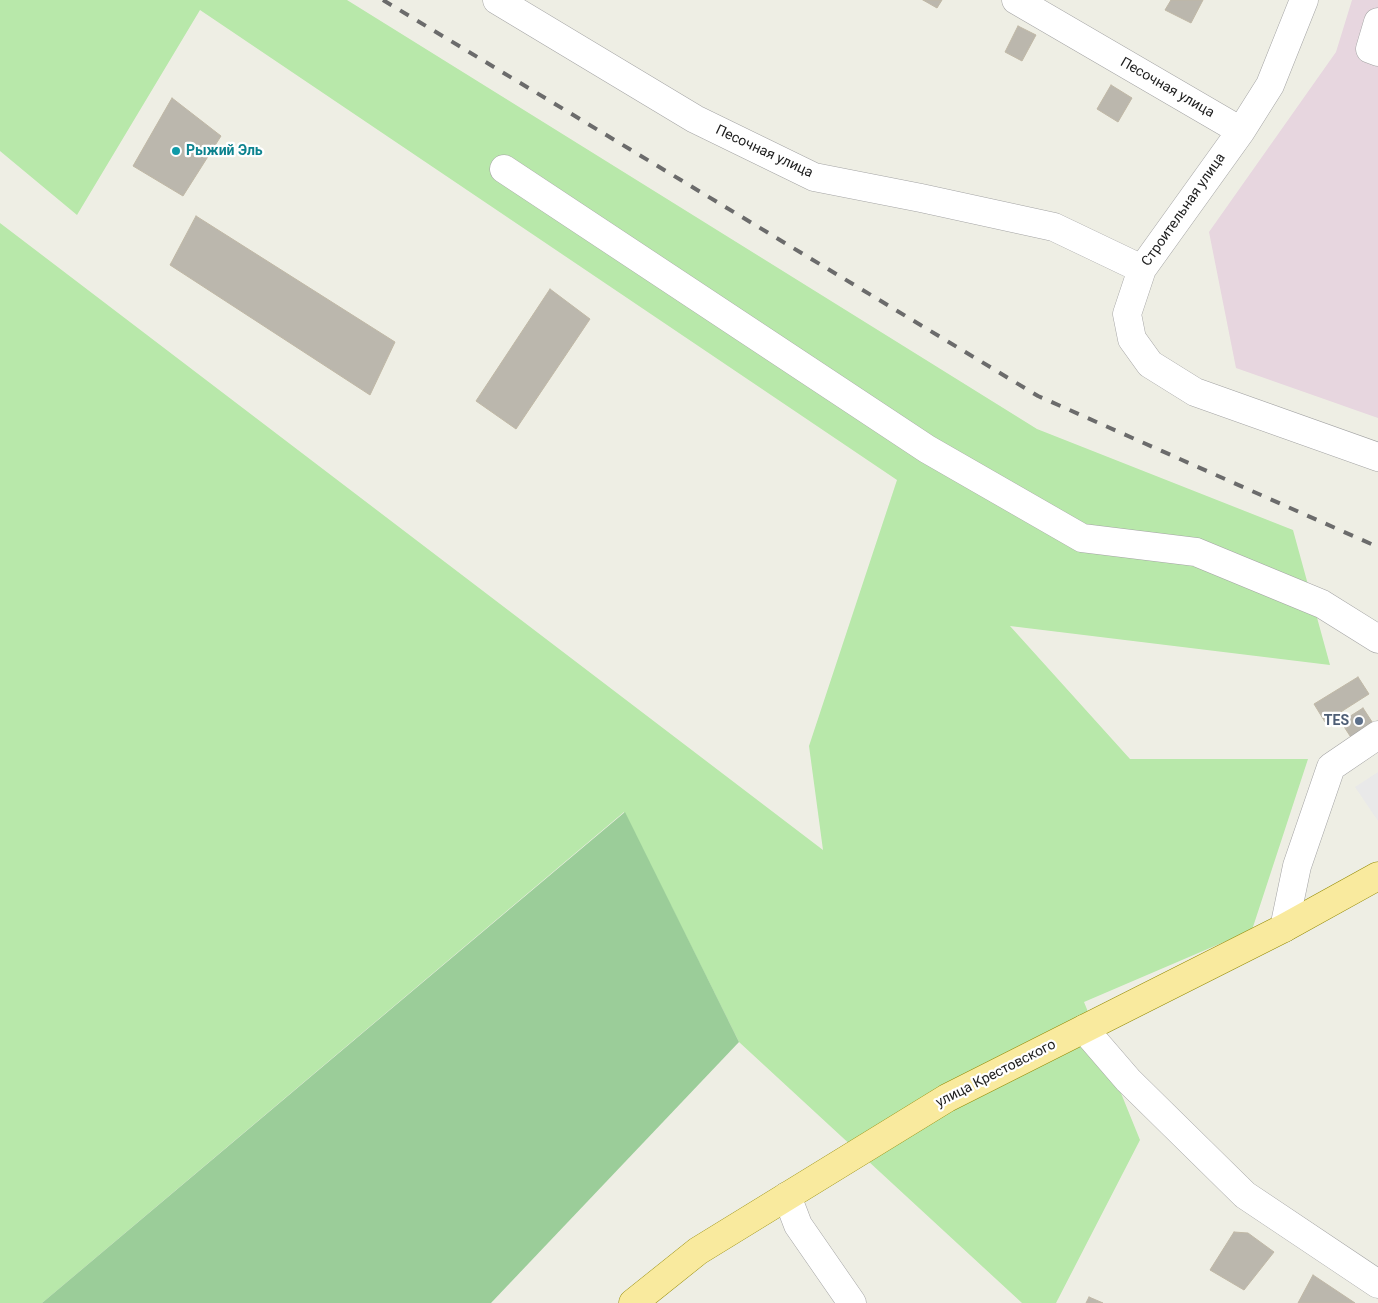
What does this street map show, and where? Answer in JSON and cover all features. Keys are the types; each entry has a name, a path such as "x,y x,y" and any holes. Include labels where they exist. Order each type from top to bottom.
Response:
{"main road":[{"name":"улица Крестовского","path":"634,1303 698,1251 947,1098 1284,928 1378,876"}],"street":[{"name":"Песочная улица","path":"498,0 695,119 814,177 1054,227 1142,269"},
{"name":"Песочная улица","path":"1016,0 1241,131"},
{"name":"Строительная улица","path":"1302,1 1270,85 1241,131 1142,269 1127,314 1132,339 1150,364 1195,392 1378,457"},
{"path":"1378,22 1370,48 1378,52"},
{"path":"504,169 927,449 1082,538 1196,552 1322,604 1378,639"},
{"path":"1284,928 1297,866 1332,767 1378,734"},
{"path":"1084,1029 1128,1080 1245,1195 1378,1284"},
{"path":"788,1196 798,1225 852,1303"}],"shaded area":[{"path":"1352,0 1378,0 1378,418 1236,368 1209,232 1336,52"},
{"path":"1378,772 1378,821 1355,787"}],"green space":[{"path":"0,0 347,0 1037,429 1293,530 1330,665 1010,626 1130,759 1308,759 1252,930 1084,1002 1140,1140 1056,1303 1022,1303 739,1042 624,812 42,1303 0,1303 0,223 823,850 809,746 897,480 200,10 77,215 0,151"},
{"path":"625,812 739,1042 491,1303 42,1303"}],"building":[{"path":"923,0 942,0 937,8"},
{"path":"1171,0 1203,0 1191,23 1165,10"},
{"path":"1018,26 1036,35 1022,61 1005,52"},
{"path":"1111,85 1132,98 1118,122 1097,109"},
{"name":"Рыжий Эль","path":"172,98 221,136 183,196 133,166"},
{"path":"196,216 395,342 370,395 170,265"},
{"path":"550,289 590,319 516,429 476,401"},
{"path":"1358,677 1369,694 1325,722 1314,704"},
{"path":"1363,708 1378,731 1363,756 1341,722"},
{"path":"1234,1232 1248,1233 1274,1252 1244,1290 1210,1270"},
{"path":"1313,1275 1355,1303 1298,1303"},
{"path":"1089,1297 1103,1303 1086,1303"}],"railway":[{"path":"383,0 1038,396 1378,547"}],"place":[{"name":"Рыжий Эль","path":"176,151"},
{"name":"TES","path":"1359,721"}]}
